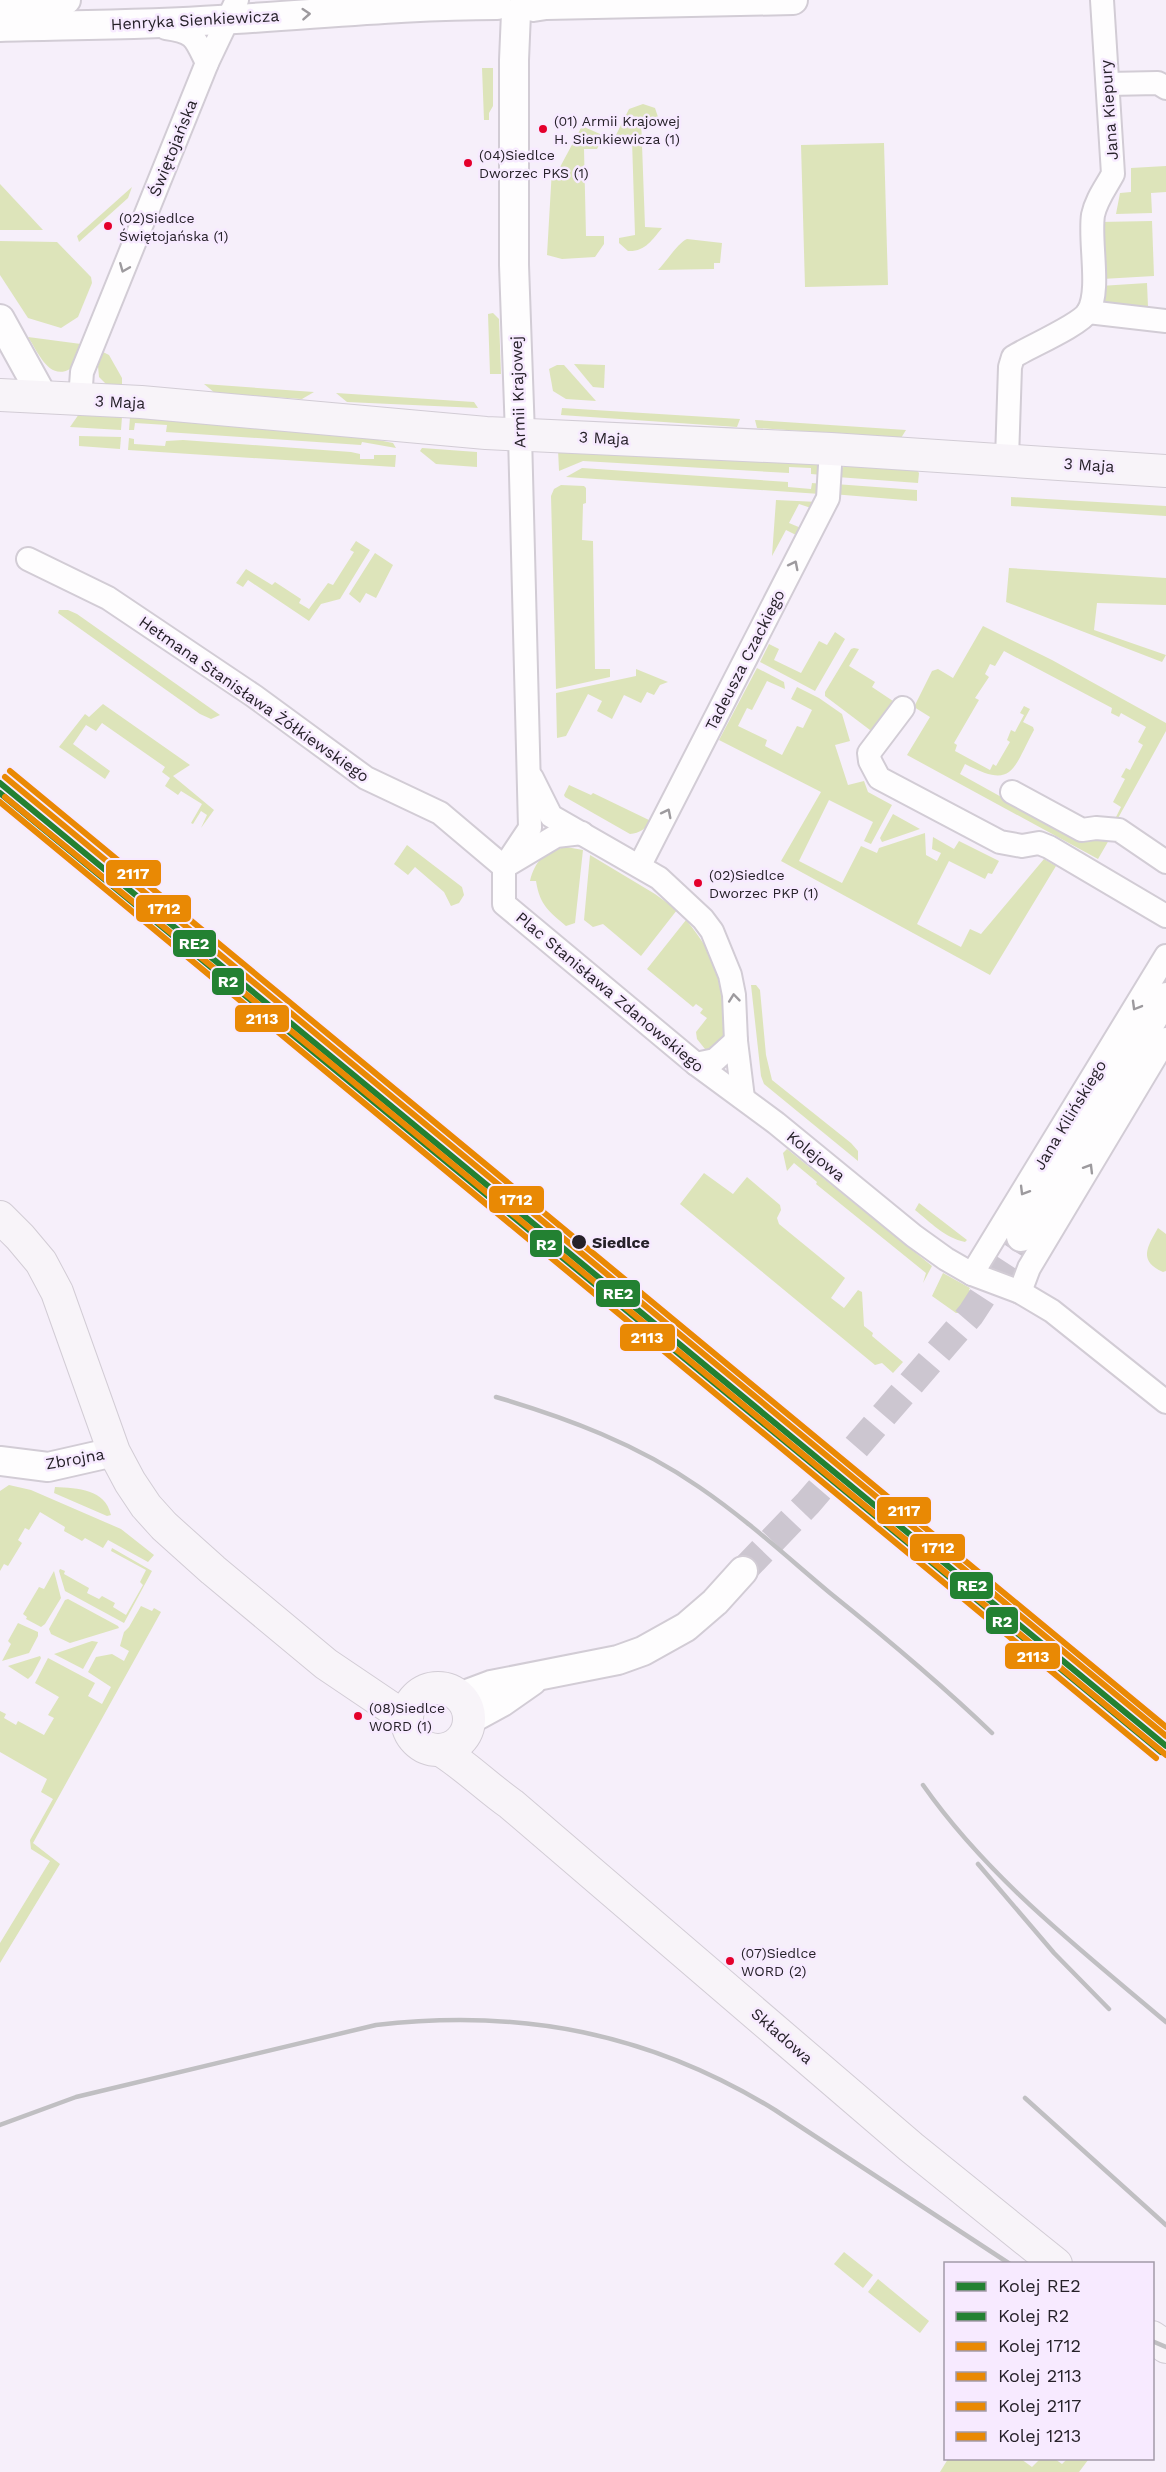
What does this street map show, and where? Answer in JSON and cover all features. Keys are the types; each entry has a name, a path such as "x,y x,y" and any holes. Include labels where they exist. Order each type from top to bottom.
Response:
{"main road":[{"name":"3 Maja","path":"0,395 80,399 520,435 831,449 1166,471"},
{"path":"0,1217 20,1236 41,1262 57,1292 114,1452 130,1482 164,1526 326,1664 411,1707"},
{"path":"442,1688 459,1725 431,1751 418,1745 409,1732 411,1707 423,1691 442,1688"},
{"name":"Składowa","path":"459,1725 500,1782 512,1804 911,2147 1054,2262"}],"street":[{"path":"0,2 66,0"},
{"name":"Henryka Sienkiewicza","path":"0,27 83,12 141,24 232,10 793,0"},
{"name":"Jana Kiepury","path":"1088,312 1093,289 1094,213 1099,198 1113,174 1101,0"},
{"name":"Armii Krajowej","path":"516,5 514,265 528,771"},
{"name":"Świętojańska","path":"80,399 82,372 207,63 232,10"},
{"path":"141,24 189,33 194,36 207,63"},
{"path":"1107,84 1158,83 1166,88"},
{"path":"1007,459 1010,367 1013,357 1078,321 1088,312 1166,321"},
{"path":"0,319 43,397"},
{"name":"Tadeusza Czackiego","path":"640,865 828,498 831,449"},
{"name":"Hetmana Stanisława Żółkiewskiego","path":"28,559 108,598 254,696 366,778 440,813 504,867"},
{"path":"903,708 869,753 879,778 1000,842 1022,846 1039,843 1049,847 1166,916"},
{"path":"528,771 551,816 640,865 659,878 703,919 712,931 730,975 734,995 736,1041 743,1098"},
{"path":"504,867 530,828 528,771"},
{"path":"1012,792 1082,831 1096,828 1119,831 1166,862"},
{"path":"504,867 556,836 582,833"},
{"name":"Plac Stanisława Zdanowskiego","path":"504,867 504,904 696,1064 743,1098"},
{"name":"Jana Kilińskiego","path":"972,1274 1166,956"},
{"name":"Jana Kilińskiego","path":"1021,1237 1166,997"},
{"path":"1020,1292 1029,1268 1166,1039"},
{"path":"696,1064 715,1060 736,1041"},
{"name":"Kolejowa","path":"743,1098 914,1236 946,1259 972,1274 1020,1292 1052,1311 1166,1402"},
{"name":"Zbrojna","path":"0,1461 48,1467 114,1452"},
{"path":"459,1725 502,1702 538,1677 618,1660 658,1644 686,1627 715,1602 743,1572"}],"green space":[{"path":"482,68 493,68 493,106 489,113 489,120 484,120"},
{"path":"643,104 655,108 658,117 641,117 645,227 662,228 644,247 628,251 619,243 619,238 635,235 632,140 618,139 616,135 629,109"},
{"path":"582,126 600,134 597,149 584,149 586,236 604,236 604,244 595,257 562,259 547,255 552,169 559,169"},
{"path":"884,143 888,285 805,287 801,145"},
{"path":"1166,166 1166,192 1151,193 1152,213 1116,214 1120,193 1131,192 1131,168"},
{"path":"0,184 43,230 0,230"},
{"path":"132,187 128,198 79,242 77,236"},
{"path":"1152,221 1154,276 1102,279 1099,222"},
{"path":"687,239 722,243 720,263 714,263 714,269 658,270 676,248"},
{"path":"0,241 57,242 91,277 92,283 78,317 61,328 28,318 0,275"},
{"path":"1147,283 1148,307 1102,303 1100,286"},
{"path":"493,313 499,319 501,374 490,374 488,314"},
{"path":"28,337 81,344 70,369 63,372 50,368 45,363"},
{"path":"103,352 109,355 122,378 122,387 108,386 99,377 98,366"},
{"path":"574,364 605,365 604,388 593,387"},
{"path":"557,365 564,365 596,401 566,399 553,391 549,369"},
{"path":"204,384 314,392 302,399 215,393"},
{"path":"336,393 474,402 478,408 347,402"},
{"path":"562,408 740,419 737,427 561,415"},
{"path":"79,414 122,417 121,430 70,427"},
{"path":"130,417 328,432 393,443 396,448 362,442 361,445 166,432 167,425 135,423 134,430 129,430"},
{"path":"755,420 906,430 901,438 757,428"},
{"path":"79,436 121,437 120,449 79,446"},
{"path":"129,438 134,439 134,444 165,446 166,441 183,440 351,452 360,454 360,459 374,459 374,455 396,455 395,467 128,450"},
{"path":"422,448 477,452 477,467 436,464 420,451"},
{"path":"558,449 814,463 820,467 823,475 811,474 811,468 789,467 789,473 583,461 559,471"},
{"path":"848,464 916,469 919,473 918,483 837,477 842,468"},
{"path":"582,468 788,482 788,487 811,489 812,483 823,484 820,494 566,477"},
{"path":"835,484 917,490 917,501 832,494"},
{"path":"561,485 586,488 582,540 593,541 595,669 610,669 610,677 556,689 551,496 554,489"},
{"path":"1011,497 1166,506 1166,516 1011,506"},
{"path":"776,500 818,502 811,508 799,504 789,523 801,528 798,536 786,530 772,556"},
{"path":"356,541 370,550 340,599 321,604 309,621 248,580 243,587 236,583 246,569 272,585 275,582 301,599 299,603 309,609 328,583 333,585 354,552 350,550"},
{"path":"375,553 393,565 376,598 366,593 360,603 349,594"},
{"path":"1009,568 1166,578 1166,605 1097,603 1094,630 1166,655 1162,662 1006,602"},
{"path":"59,610 68,610 77,614 220,715 211,719 200,714 58,613"},
{"path":"983,626 1052,660 1166,723 1166,731 1117,820 1115,819 1121,807 1113,802 1125,779 1121,777 1126,768 1130,770 1143,745 1138,742 1146,727 1121,713 1119,717 1111,713 1112,708 1004,651 995,666 990,664 985,674 989,677 975,698 979,700 954,743 957,745 955,751 990,770 993,764 996,766 1010,742 1007,740 1011,730 1015,732 1024,715 1020,713 1024,706 1030,709 1023,722 1033,727 1034,730 1021,756 1009,772 993,775 965,764 960,774 1077,839 1092,840 1108,836 1109,840 1098,859 907,755 930,717 914,707 932,671 938,669 953,678"},
{"path":"835,632 845,639 815,691 760,662 769,644 779,649 774,660 801,673 819,641 827,645"},
{"path":"851,649 859,649 849,666 875,682 872,687 893,701 874,729 870,730 825,696 825,692"},
{"path":"757,668 784,682 785,689 767,681 752,710 747,708 738,726 767,740 765,746 782,755 797,726 803,728 812,710 791,699 797,687 819,698 842,714 850,741 835,745 848,785 864,781 868,792 892,805 871,844 864,841 873,822 829,800 799,861 842,883 861,846 877,853 879,848 925,833 926,855 937,861 941,853 932,849 933,837 954,849 959,841 999,861 992,874 988,873 985,879 949,861 917,924 961,947 970,929 981,934 1044,859 1056,866 990,975 781,861 821,792 719,740"},
{"path":"636,669 668,682 660,685 654,695 647,692 641,703 624,695 612,719 597,711 602,701 588,694 566,736 557,738 556,693 636,676"},
{"path":"103,704 190,765 173,776 214,810 201,828 207,815 201,811 193,824 191,823 202,804 181,791 178,795 165,786 170,778 162,772 165,767 102,723 96,731 86,725 73,744 110,771 105,779 59,747 85,714 89,717"},
{"path":"569,785 591,795 593,793 651,821 642,830 630,834 565,797"},
{"path":"893,814 920,829 882,842 880,838"},
{"path":"407,845 462,887 464,895 459,903 451,906 444,892 415,867 408,875 394,864"},
{"path":"566,847 583,850 575,923 566,926 550,912 543,902 536,881 530,881 535,867 542,858"},
{"path":"590,855 677,910 641,956 603,924 593,927 584,920"},
{"path":"686,920 706,947 717,973 724,1001 727,1035 710,1050 705,1049 697,1039 696,1032 707,1018 700,1013 703,1009 696,1004 693,1007 647,969"},
{"path":"751,985 756,985 760,990 766,1055 772,1080 851,1143 858,1151 858,1161 764,1084 761,1076"},
{"path":"787,1149 932,1266 923,1283 926,1273 816,1184 817,1182 794,1163 787,1171 783,1153"},
{"path":"704,1173 733,1194 747,1177 780,1205 781,1210 777,1218 779,1224 845,1278 831,1298 844,1308 858,1290 862,1292 864,1326 873,1333 872,1336 903,1362 893,1373 882,1363 875,1365 680,1204"},
{"path":"919,1203 967,1240 965,1242 958,1240 938,1229 915,1210"},
{"path":"1158,1228 1166,1234 1166,1271 1163,1272 1150,1263 1147,1253"},
{"path":"943,1273 970,1288 969,1290 977,1295 979,1301 970,1312 956,1313 932,1296"},
{"path":"9,1485 31,1490 121,1529 154,1555 148,1562 108,1540 103,1548 85,1538 82,1541 64,1531 65,1527 40,1512 29,1530 25,1528 18,1540 22,1543 8,1566 4,1564 0,1571 0,1491"},
{"path":"55,1487 81,1489 97,1495 108,1506 111,1515 107,1516 54,1493"},
{"path":"112,1548 152,1571 124,1623 65,1591 59,1571 60,1569 65,1571 64,1574 89,1588 87,1593 99,1599 102,1596 115,1603 113,1607 126,1615 143,1585 140,1582 146,1570 111,1551"},
{"path":"54,1571 61,1598 41,1627 26,1619 27,1617 23,1614 39,1587 44,1589"},
{"path":"68,1599 119,1628 70,1643 51,1634 49,1629 65,1600"},
{"path":"141,1606 152,1611 154,1608 161,1612 33,1843 60,1864 0,1963 0,1943 50,1861 31,1849 30,1840 53,1799 41,1792 47,1779 0,1752 0,1711 6,1714 4,1718 16,1725 18,1721 44,1735 54,1718 48,1715 59,1697 35,1683 48,1658 95,1683 88,1696 102,1704 111,1687 88,1672 96,1657 112,1654 124,1661 129,1651 120,1646 124,1632"},
{"path":"18,1623 38,1632 38,1636 29,1653 2,1661 11,1644 8,1641"},
{"path":"92,1641 98,1642 83,1669 54,1654"},
{"path":"40,1656 41,1658 28,1679 8,1666"},
{"path":"844,2252 873,2275 863,2288 834,2264"},
{"path":"878,2279 929,2321 920,2333 868,2292"},
{"path":"947,2460 1022,2460 1032,2467 1039,2460 1056,2460 1062,2464 1066,2460 1088,2460 1079,2472 940,2472"}],"tunnel":[{"path":"743,1571 808,1503 971,1314 1021,1237"}],"railway":[{"path":"496,1397 575,1423 626,1445 699,1487 750,1525 892,1644 992,1733"},
{"path":"923,1785 949,1819 1006,1882 1069,1940 1166,2022"},
{"path":"978,1864 1054,1953 1109,2009"},
{"path":"0,2125 76,2097 376,2025 482,2020 533,2024 583,2032 632,2045 680,2062 728,2084 775,2110 1007,2262"},
{"path":"1025,2098 1166,2225"},
{"path":"1154,2342 1166,2347"}],"rail line":[{"name":"2117","path":"10,771 1166,1727"},
{"name":"1712","path":"5,777 1166,1736"},
{"name":"RE2","path":"0,783 1166,1746"},
{"name":"R2","path":"0,793 1161,1752"},
{"name":"1213","path":"5,797 329,1062 1166,1755"},
{"name":"2113","path":"0,802 1156,1758"}],"place":[{"name":"(01) Armii Krajowej H. Sienkiewicza (1)","path":"543,129"},
{"name":"(04)Siedlce Dworzec PKS (1)","path":"468,163"},
{"name":"(02)Siedlce Świętojańska (1)","path":"108,226"},
{"name":"(02)Siedlce Dworzec PKP (1)","path":"698,883"},
{"name":"Siedlce","path":"579,1242"},
{"name":"(08)Siedlce WORD (1)","path":"358,1716"},
{"name":"(07)Siedlce WORD (2)","path":"730,1961"}]}
